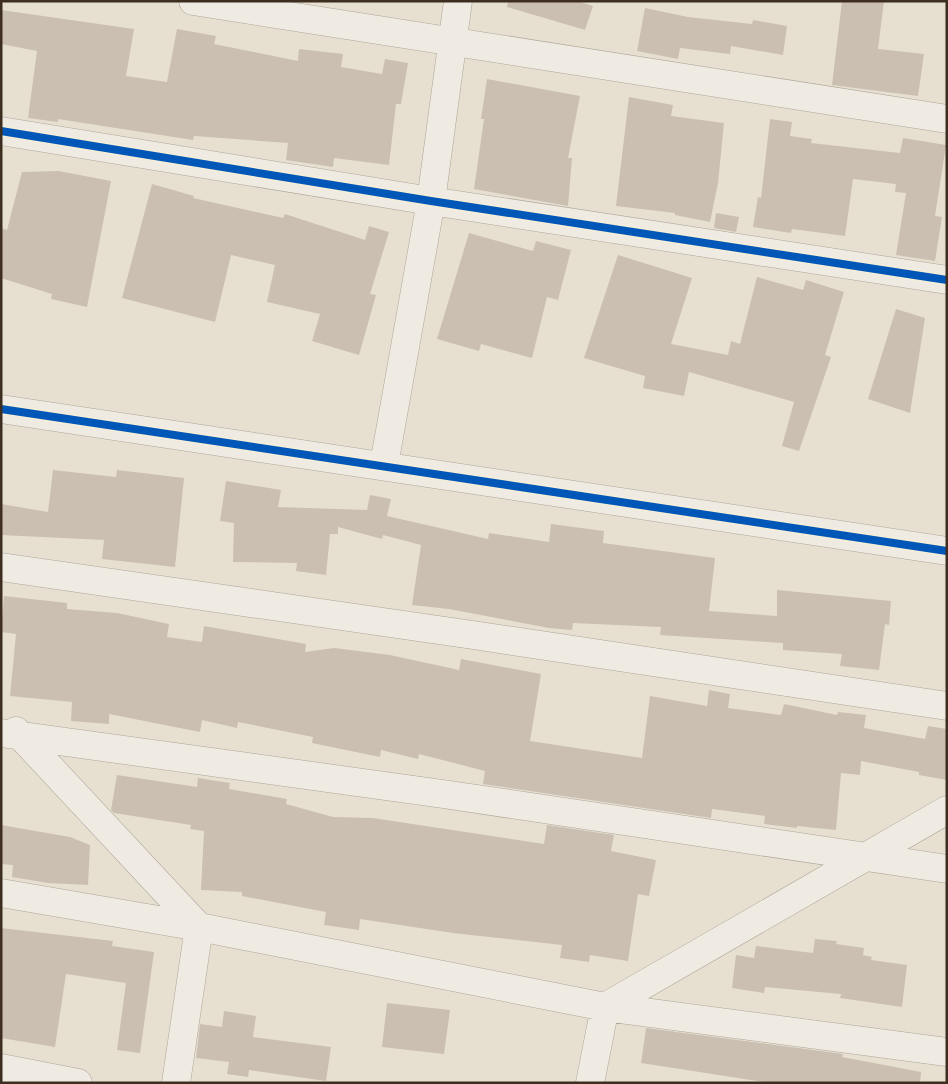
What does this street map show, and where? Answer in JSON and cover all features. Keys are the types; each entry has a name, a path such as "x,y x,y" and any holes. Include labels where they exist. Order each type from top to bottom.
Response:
{"street":[{"path":"193,1 947,119"},
{"path":"384,465 431,201 451,41 458,1"},
{"path":"1,131 431,201 947,280"},
{"path":"1,409 947,551"},
{"path":"1,567 947,706"},
{"path":"1,716 11,735 198,928"},
{"path":"11,735 444,794 947,869"},
{"path":"590,1083 605,1007 947,810"},
{"path":"1,892 605,1007 947,1052"},
{"path":"176,1083 198,928"},
{"path":"1,1068 78,1083"}],"building":[{"path":"508,1 577,1 593,6 585,30 507,7"},
{"path":"842,1 884,1 878,49 924,54 918,96 832,85"},
{"path":"645,8 688,17 752,24 753,20 787,26 783,55 731,46 730,54 680,48 678,59 637,51"},
{"path":"1,10 134,29 126,76 167,82 177,29 216,36 214,44 298,61 299,49 343,54 341,67 382,74 385,59 408,63 401,104 396,104 389,165 334,158 333,167 286,160 288,143 194,136 193,140 58,119 58,122 28,118 37,51 1,44"},
{"path":"487,79 580,96 568,158 572,158 568,206 474,189 484,119 481,119"},
{"path":"629,97 673,105 671,116 724,123 718,183 710,222 675,215 675,213 616,206"},
{"path":"770,119 792,122 790,136 812,139 811,143 900,153 903,138 946,145 935,216 942,217 935,261 896,255 906,193 895,192 896,184 853,179 845,236 792,229 791,233 753,227 758,197 761,198"},
{"path":"59,171 111,181 87,307 51,299 52,294 1,278 1,228 7,230 22,172"},
{"path":"152,184 194,196 193,198 283,218 285,214 365,240 369,226 389,232 370,294 376,295 359,355 312,341 320,314 267,302 275,265 231,255 215,322 122,298"},
{"path":"716,213 739,217 736,232 714,228"},
{"path":"469,233 533,251 536,241 571,250 558,300 547,297 532,358 481,344 479,351 437,339"},
{"path":"618,255 692,278 671,344 728,355 731,341 740,344 757,277 803,290 806,280 844,292 825,355 831,357 799,451 782,446 794,402 689,372 684,396 643,388 645,376 584,358"},
{"path":"896,309 925,318 910,413 868,399"},
{"path":"53,470 116,477 117,470 184,478 175,567 102,559 104,540 1,535 1,504 48,512"},
{"path":"226,481 281,490 278,507 367,510 370,495 391,499 387,516 488,539 489,533 549,542 551,524 604,531 603,543 715,558 709,611 777,616 777,590 891,601 889,625 885,624 879,670 840,666 842,654 783,650 783,643 660,635 661,627 573,623 572,630 549,628 449,609 412,605 421,545 383,535 382,539 338,527 338,534 330,534 326,575 296,571 297,563 233,562 234,523 220,521"},
{"path":"4,596 67,603 67,609 117,613 169,624 167,637 202,642 204,626 306,644 305,652 334,648 390,655 459,670 461,659 541,674 530,741 642,758 650,696 707,706 709,690 730,694 728,708 781,715 784,704 837,715 838,712 866,715 864,728 925,739 928,726 947,729 947,780 919,775 919,772 861,761 860,775 841,773 836,830 797,826 797,828 764,824 765,816 712,809 711,818 483,784 485,771 419,754 418,759 381,750 380,757 312,743 313,737 238,722 237,728 202,720 200,732 109,714 109,724 71,721 72,702 10,696 16,634 1,632"},
{"path":"117,775 197,787 198,778 230,783 229,789 287,799 286,804 333,817 373,818 544,844 547,825 614,835 611,851 656,860 649,896 638,894 628,961 590,955 589,962 560,958 562,945 453,933 360,919 359,930 324,925 326,912 242,896 242,892 201,890 204,831 190,829 191,825 114,813 111,810"},
{"path":"1,825 70,837 90,845 88,885 48,883 12,877 13,865 1,864"},
{"path":"1,928 113,941 112,946 154,952 140,1053 117,1050 126,983 66,974 55,1047 1,1038"},
{"path":"815,939 837,941 836,944 864,948 863,955 872,957 871,960 907,965 902,1007 840,998 841,994 765,987 764,993 732,988 736,955 754,958 756,946 813,953"},
{"path":"387,1003 450,1010 444,1054 382,1047"},
{"path":"224,1011 256,1016 253,1037 331,1047 326,1081 249,1070 248,1077 227,1074 229,1062 196,1058 200,1024 222,1027"},
{"path":"646,1028 843,1054 842,1057 921,1072 920,1083 771,1083 641,1063"}],"cycle path":[{"path":"1,131 431,201 947,280"},
{"path":"1,409 947,551"}]}
